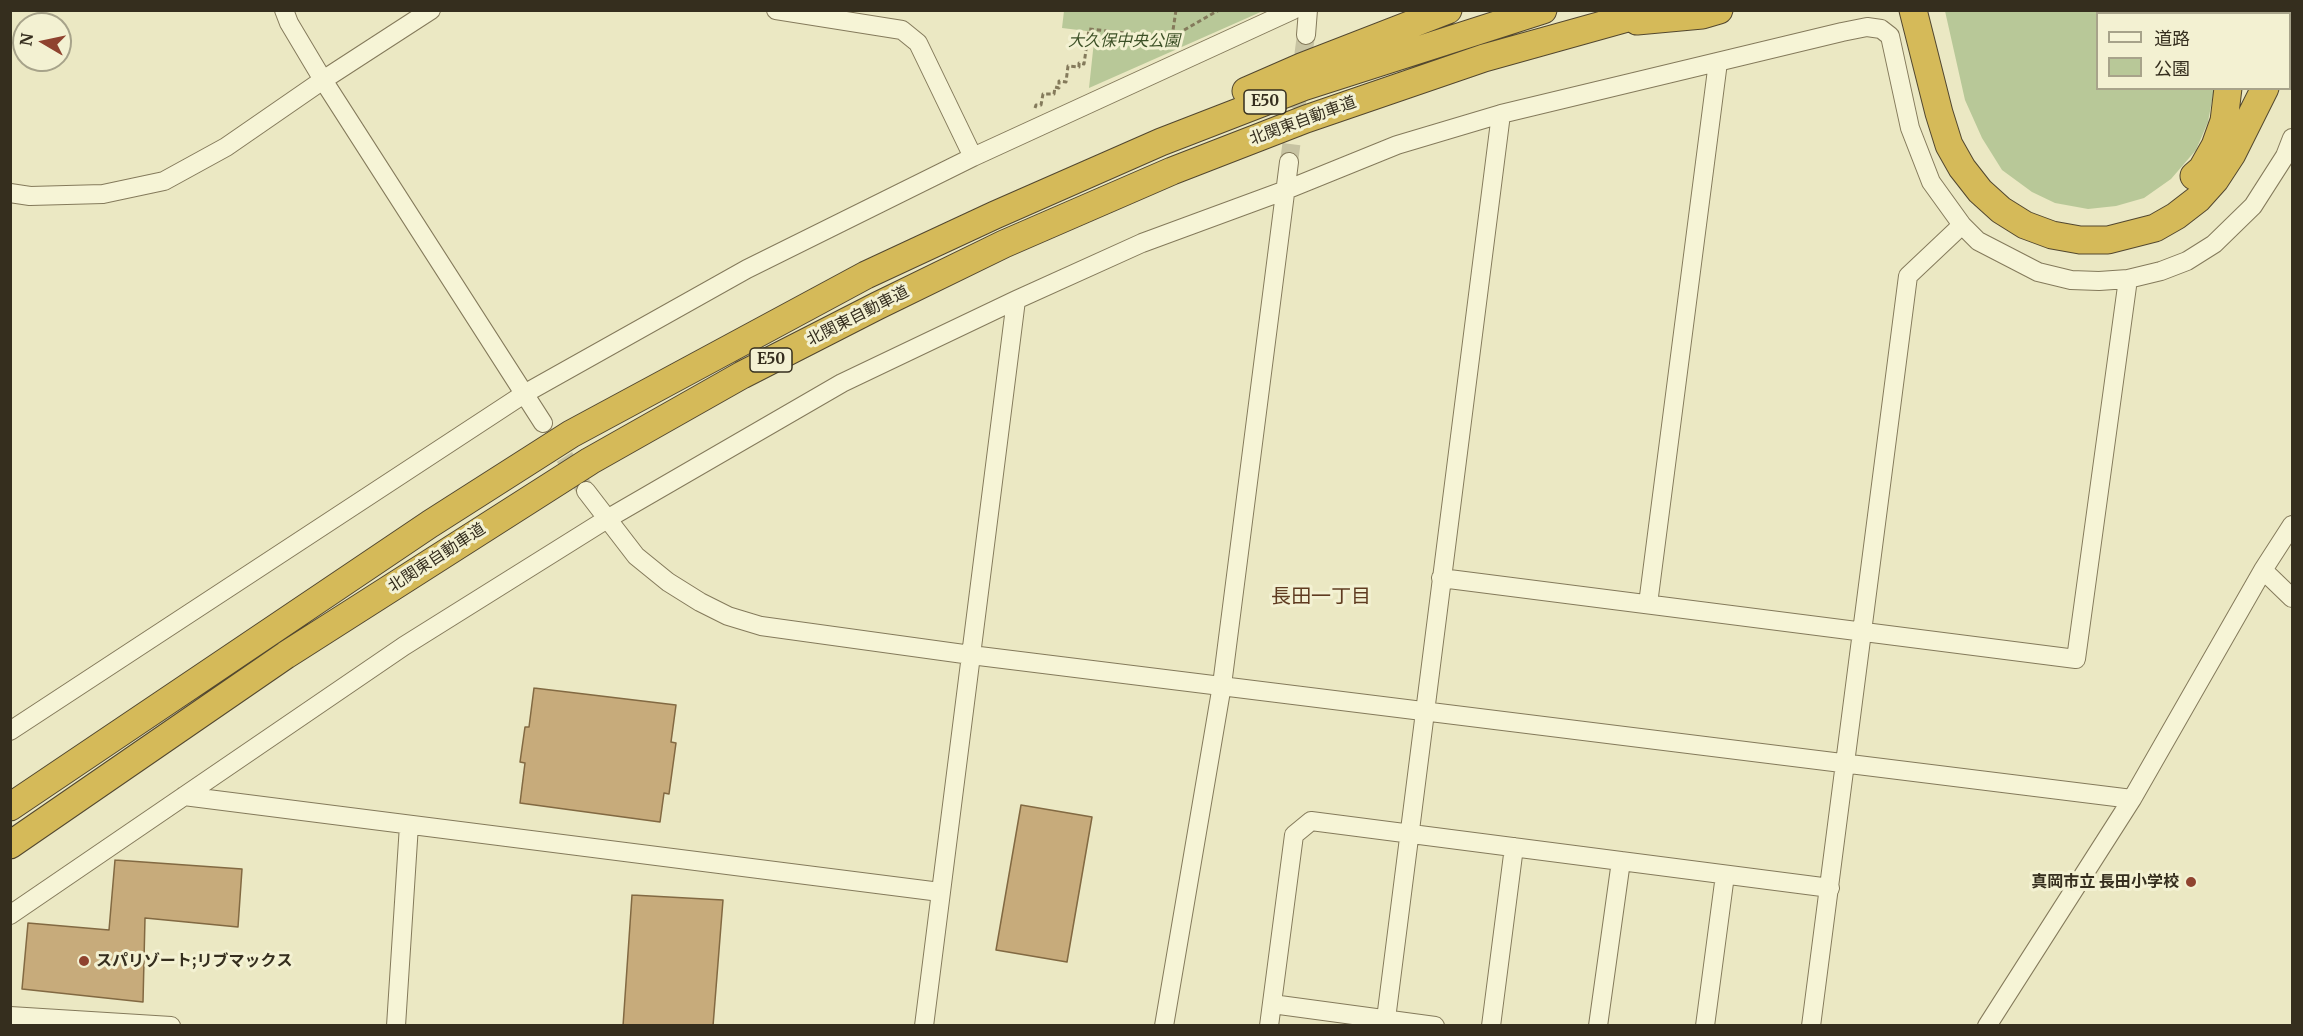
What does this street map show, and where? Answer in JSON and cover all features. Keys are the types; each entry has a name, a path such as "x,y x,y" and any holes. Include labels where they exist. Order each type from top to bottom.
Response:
{"highway":[{"path":"994,215 1158,129 1301,67 1448,10"},
{"name":"北関東自動車道","path":"10,807 400,544 571,434 866,275 994,215 1161,142 1303,87 1543,10"},
{"name":"北関東自動車道","path":"10,845 286,656 445,552 590,461 742,375 1004,244 1172,171 1306,119 1484,58 1656,10"},
{"path":"1606,23 1702,15 1719,10"},
{"path":"1913,10 1939,113 1949,145 1962,168 1980,191 2001,210 2025,225 2052,235 2080,240 2108,240 2155,228 2176,216 2198,199 2215,180 2232,154 2264,90"},
{"path":"1930,10 1952,101 1965,134 1980,162 1996,182 2021,203 2064,220 2089,223 2117,221 2144,213 2166,201 2202,169 2215,146 2224,121 2228,90"}],"street":[{"path":"284,10 289,23 323,80 543,423"},
{"path":"10,193 30,196 103,194 164,181 226,147 323,80 431,10"},
{"path":"776,10 902,30 918,42 973,157"},
{"path":"10,731 524,394 747,268 973,157 1293,10"},
{"path":"1306,36 1308,10"},
{"path":"10,915 404,646 607,519 842,383 1142,243 1286,190 1397,145 1500,114 1842,32 1867,27 1881,29 1890,36 1910,128 1931,182 1962,225 1978,241 2038,272 2071,279 2099,281 2128,279 2161,271 2187,261 2214,244 2253,206 2285,156 2292,138"},
{"path":"1648,604 1718,62"},
{"path":"1386,1019 1500,114"},
{"path":"1164,1026 1222,685 1289,162"},
{"path":"1811,1026 1908,276 1962,225"},
{"path":"1441,578 2076,659 2128,279"},
{"path":"924,1026 1016,300"},
{"path":"586,491 636,555 668,582 728,616 760,626 970,655 2132,799"},
{"path":"1987,1026 2132,799 2263,570 2292,525"},
{"path":"2263,570 2292,598"},
{"path":"184,796 940,892"},
{"path":"1269,1026 1294,835 1311,821 1830,888"},
{"path":"396,1026 409,825"},
{"path":"1491,1026 1514,848"},
{"path":"1598,1026 1621,861"},
{"path":"1705,1026 1725,875"},
{"path":"1272,1004 1435,1026"},
{"path":"10,1016 171,1026"}],"path":[{"path":"1172,37 1176,10"},
{"path":"1038,128 1034,120 1036,105 1041,105 1043,94 1054,94 1055,87 1059,88 1059,81 1066,82 1068,66 1079,67 1079,63 1084,64 1089,29 1170,38 1219,10"}],"green space":[{"name":"大久保中央公園","path":"1064,10 1263,11 1089,88 1095,32 1062,28"},
{"path":"1945,11 2189,11 2096,12 2096,90 2214,90 2208,122 2196,150 2171,179 2144,198 2116,206 2088,209 2055,203 2032,192 2002,170 1982,138 1965,100"}],"building":[{"path":"534,688 676,705 671,742 676,743 669,794 664,793 660,822 520,803 525,763 520,762 525,727 529,727"},
{"path":"1021,805 1092,817 1067,962 996,950"},
{"path":"115,860 242,869 238,927 145,918 143,1002 22,989 28,923 109,930"},
{"path":"632,895 723,900 713,1026 623,1026"}],"tunnel":[{"path":"1289,162 1306,35"},
{"path":"550,434 586,491"}],"place":[{"name":"真岡市立 長田小学校","path":"2191,882"},
{"name":"スパリゾート;リブマックス","path":"84,961"}],"district":[{"name":"長田一丁目","path":"1321,597"}]}
